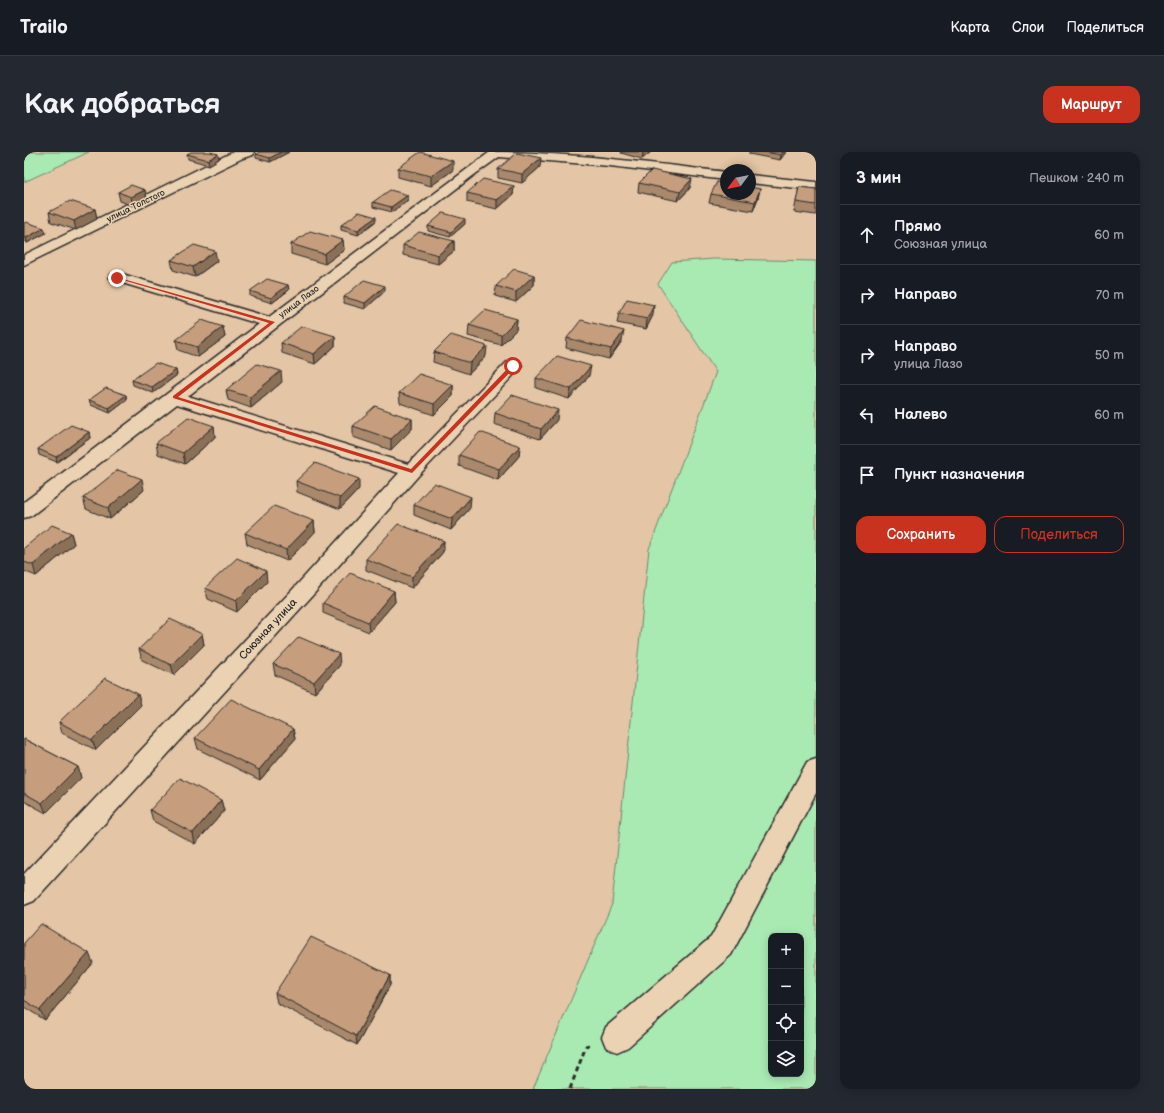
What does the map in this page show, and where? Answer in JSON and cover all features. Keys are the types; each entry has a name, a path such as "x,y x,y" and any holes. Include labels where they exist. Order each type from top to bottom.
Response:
{"street":[{"name":"улица Толстого","path":"24,261 238,155 248,152"},
{"path":"497,153 610,162 720,175"},
{"name":"улица Лазо","path":"24,512 469,172 497,153"},
{"path":"756,180 816,186"},
{"path":"117,278 272,322"},
{"name":"Союзная улица","path":"24,893 303,592 412,471 513,366"},
{"path":"174,397 412,471"},
{"path":"617,1038 721,946 816,769"}],"path":[{"path":"570,1089 586,1046 617,1038"}],"green space":[{"path":"24,152 89,152 24,182"},
{"path":"714,259 816,261 816,1089 533,1089 612,904 649,549 716,372 658,284 672,262"}],"building":[{"path":"191,152 210,152 218,154 208,160 187,154"},
{"path":"259,152 281,152 270,158 256,154"},
{"path":"420,152 453,161 431,176 398,168"},
{"path":"764,152 783,152 781,155"},
{"path":"517,153 541,158 522,174 498,169"},
{"path":"652,170 692,179 680,192 639,183"},
{"path":"483,179 514,186 497,200 467,193"},
{"path":"717,182 720,182 720,196 711,194"},
{"path":"131,185 145,190 131,197 118,192"},
{"path":"799,187 816,189 816,205 796,202"},
{"path":"756,188 760,189 756,199"},
{"path":"390,190 408,195 391,207 373,202"},
{"path":"744,200 756,200 755,202"},
{"path":"70,201 95,209 74,221 49,212"},
{"path":"359,212 376,217 358,230 341,225"},
{"path":"443,213 465,219 451,232 428,226"},
{"path":"26,222 44,228 26,238 24,237 24,223"},
{"path":"310,231 343,240 324,254 291,244"},
{"path":"419,232 454,241 438,255 403,245"},
{"path":"194,245 215,251 193,267 171,260"},
{"path":"514,269 534,275 516,292 496,286"},
{"path":"267,279 288,285 271,298 250,291"},
{"path":"364,280 385,286 365,303 344,297"},
{"path":"627,299 654,305 647,319 619,313"},
{"path":"485,310 517,319 501,335 469,325"},
{"path":"202,320 223,327 197,347 176,340"},
{"path":"581,320 624,331 611,349 567,338"},
{"path":"302,326 335,336 314,354 281,343"},
{"path":"451,335 487,346 470,363 434,352"},
{"path":"557,356 591,366 571,389 536,378"},
{"path":"156,363 176,370 152,387 132,380"},
{"path":"257,364 281,371 250,397 226,390"},
{"path":"419,374 453,385 434,404 399,393"},
{"path":"106,388 126,395 109,408 89,400"},
{"path":"512,395 558,410 541,429 495,413"},
{"path":"375,406 412,419 391,439 353,426"},
{"path":"188,417 214,426 183,453 156,443"},
{"path":"71,425 89,432 56,457 38,449"},
{"path":"480,432 520,446 499,469 459,455"},
{"path":"315,463 359,479 340,498 296,481"},
{"path":"118,470 142,479 108,508 83,498"},
{"path":"434,483 471,497 452,519 414,505"},
{"path":"274,506 314,521 286,550 245,533"},
{"path":"398,524 444,541 412,577 366,559"},
{"path":"52,525 71,533 33,565 24,562 24,548"},
{"path":"237,558 266,571 236,601 205,588"},
{"path":"350,573 394,591 368,622 323,603"},
{"path":"170,619 202,634 171,665 139,649"},
{"path":"299,637 339,654 314,682 273,664"},
{"path":"105,678 138,694 92,740 59,722"},
{"path":"231,699 293,729 259,770 195,738"},
{"path":"24,739 78,767 42,803 24,793"},
{"path":"180,778 221,800 193,833 150,810"},
{"path":"41,924 89,953 40,1010 24,1000 24,943"},
{"path":"311,937 390,975 356,1036 275,993"}],"route":[{"path":"117,278 272,322 174,397 412,471 513,366"}]}
